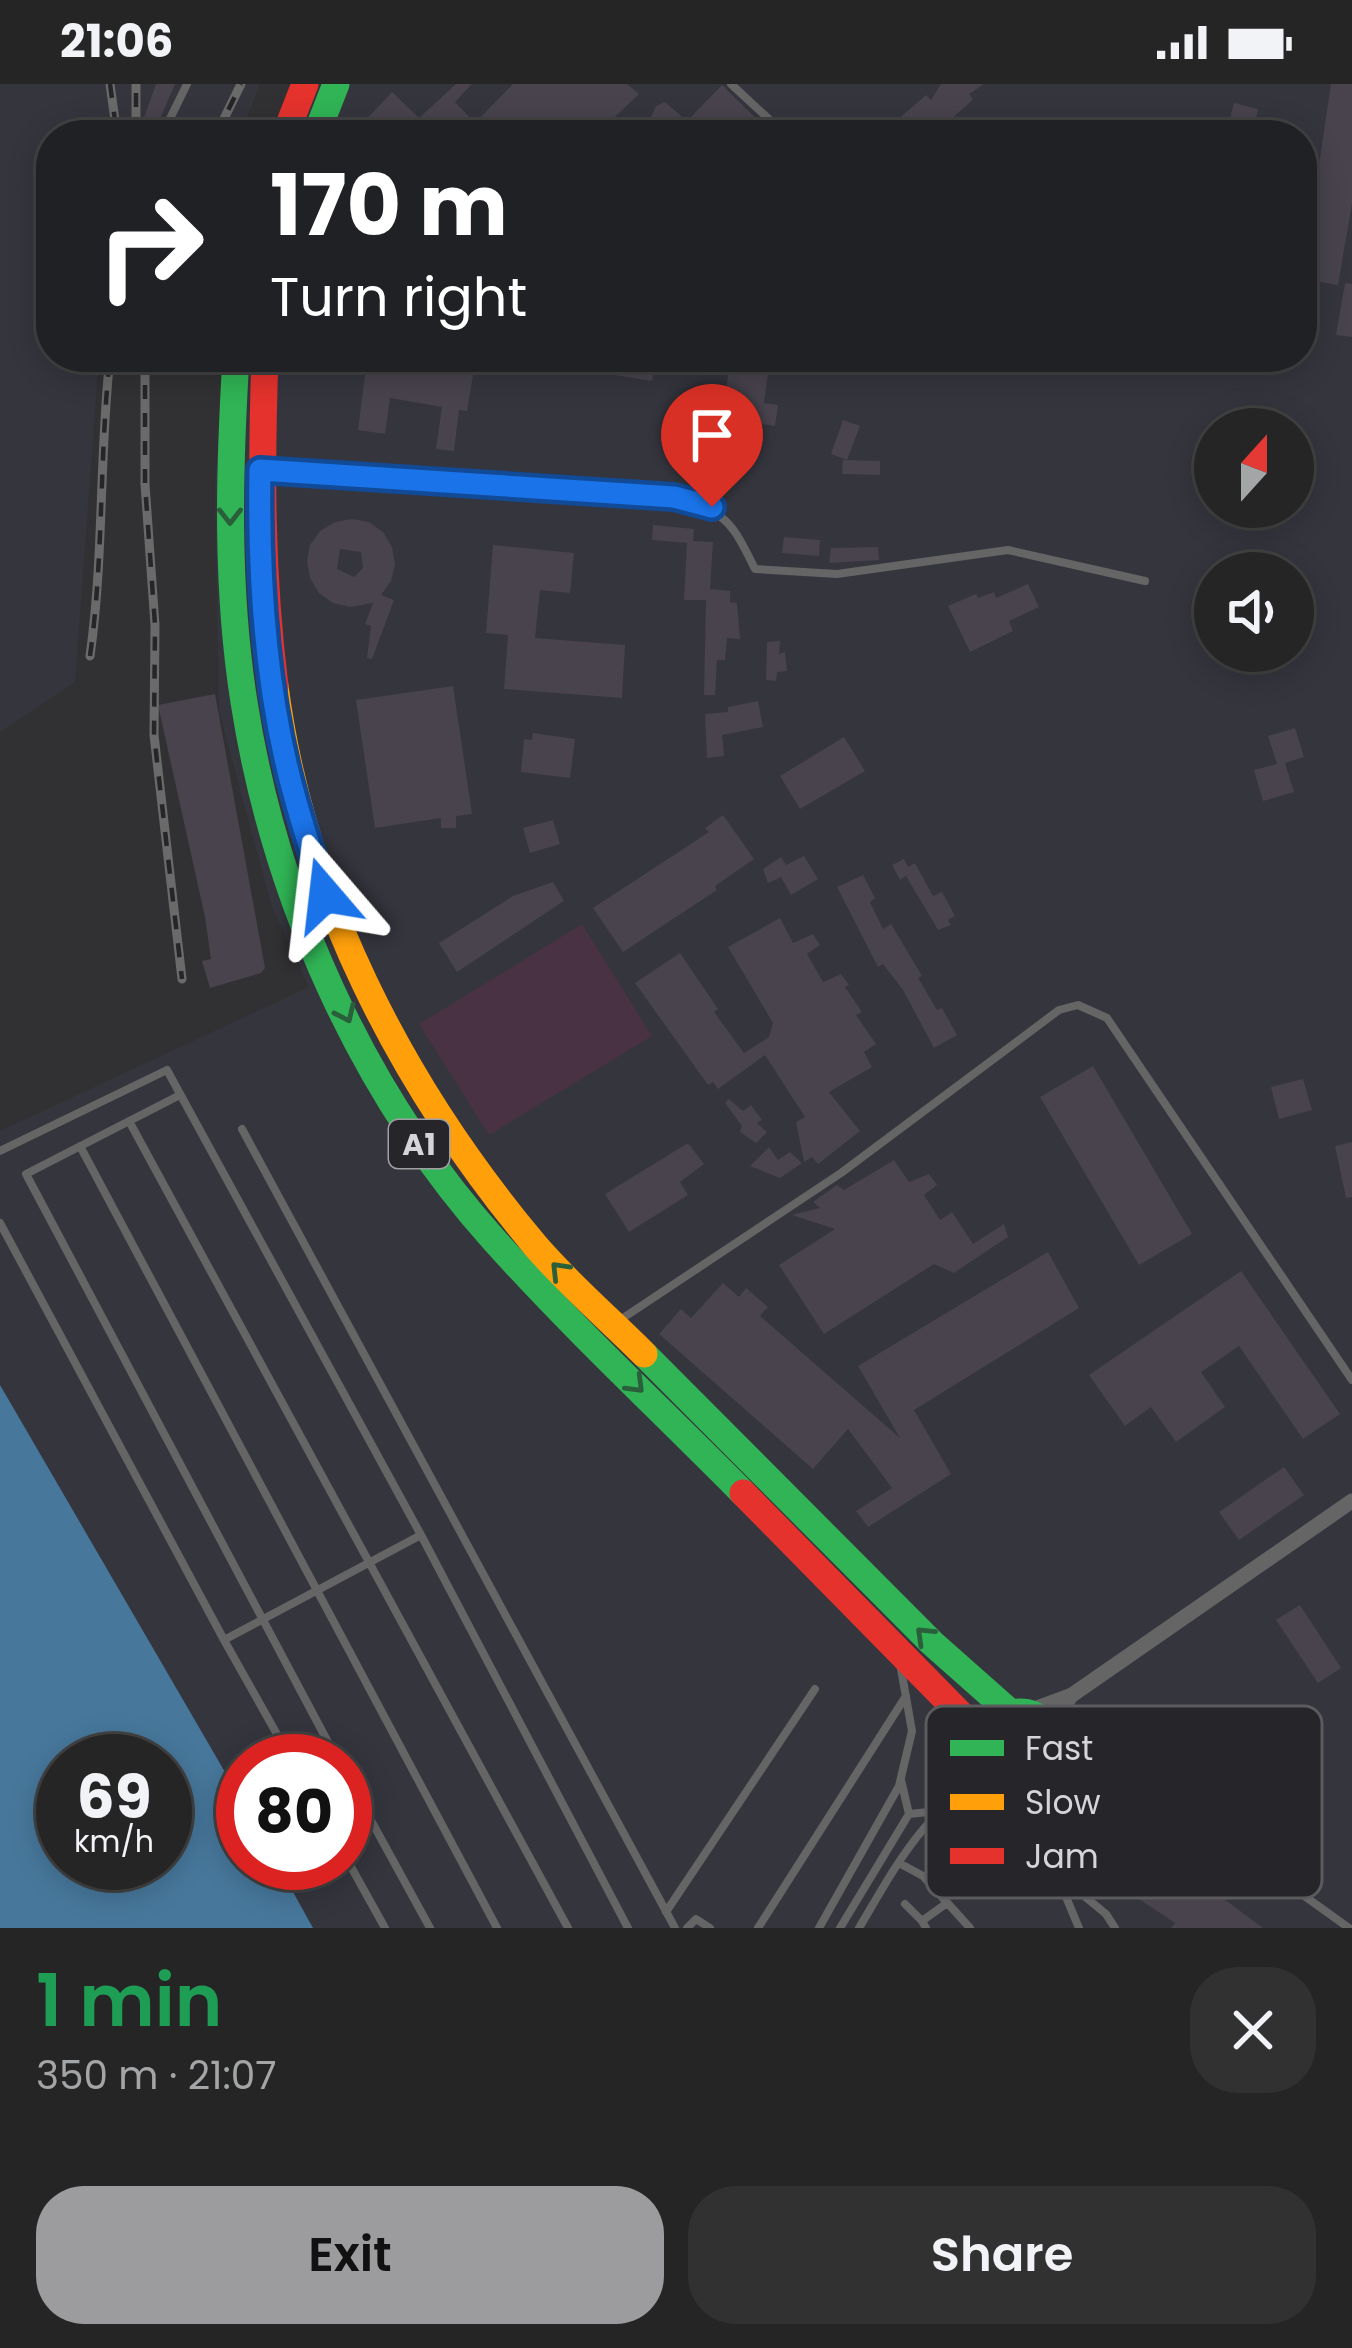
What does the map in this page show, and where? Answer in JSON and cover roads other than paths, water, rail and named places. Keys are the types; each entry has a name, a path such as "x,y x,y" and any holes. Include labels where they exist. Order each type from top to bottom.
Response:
{"highway":[{"path":"291,120 305,84"},
{"path":"322,120 336,84"},
{"name":"A1","path":"235,372 230,471 233,585 254,756 292,891 367,1058 426,1154 493,1239 602,1333 932,1643 1009,1706"},
{"name":"A1","path":"264,372 260,470 266,633 276,710 294,796 344,941 406,1067 455,1144 602,1333 954,1706"}],"street":[{"path":"1039,1706 1072,1695 1352,1502"},
{"path":"1066,1706 1072,1695"}],"lane":[{"path":"169,120 187,84"},
{"path":"731,84 770,120"},
{"path":"230,471 674,497 712,507 735,527 754,569 837,574 1008,550 1145,581"},
{"path":"602,1333 841,1173 1059,1010 1078,1005 1106,1018 1352,1380"},
{"path":"0,1150 167,1070 421,1535 628,1928"},
{"path":"181,1094 26,1174 323,1734"},
{"path":"129,1121 568,1928"},
{"path":"242,1129 675,1928"},
{"path":"80,1146 497,1928"},
{"path":"0,1223 277,1734"},
{"path":"224,1640 421,1535"},
{"path":"819,1928 884,1817 901,1778 912,1731 891,1639"},
{"path":"666,1912 815,1689"},
{"path":"758,1928 907,1695"},
{"path":"839,1928 909,1814 901,1778"},
{"path":"909,1814 926,1812"},
{"path":"372,1822 430,1928"},
{"path":"860,1928 926,1827"},
{"path":"899,1863 926,1879"},
{"path":"364,1890 385,1928"},
{"path":"943,1898 970,1928"},
{"path":"1067,1898 1079,1928"},
{"path":"1086,1898 1115,1928"},
{"path":"1307,1898 1349,1928"},
{"path":"904,1904 924,1925 947,1903"},
{"path":"687,1928 696,1919 710,1928"}],"water":[{"path":"0,1385 216,1757 216,1890 292,1890 313,1928 0,1928"}],"railway":[{"path":"110,84 115,120"},
{"path":"136,84 136,120"},
{"path":"223,120 241,84"},
{"path":"90,656 109,372"},
{"path":"145,372 145,484 155,625 154,735 182,979"}]}
